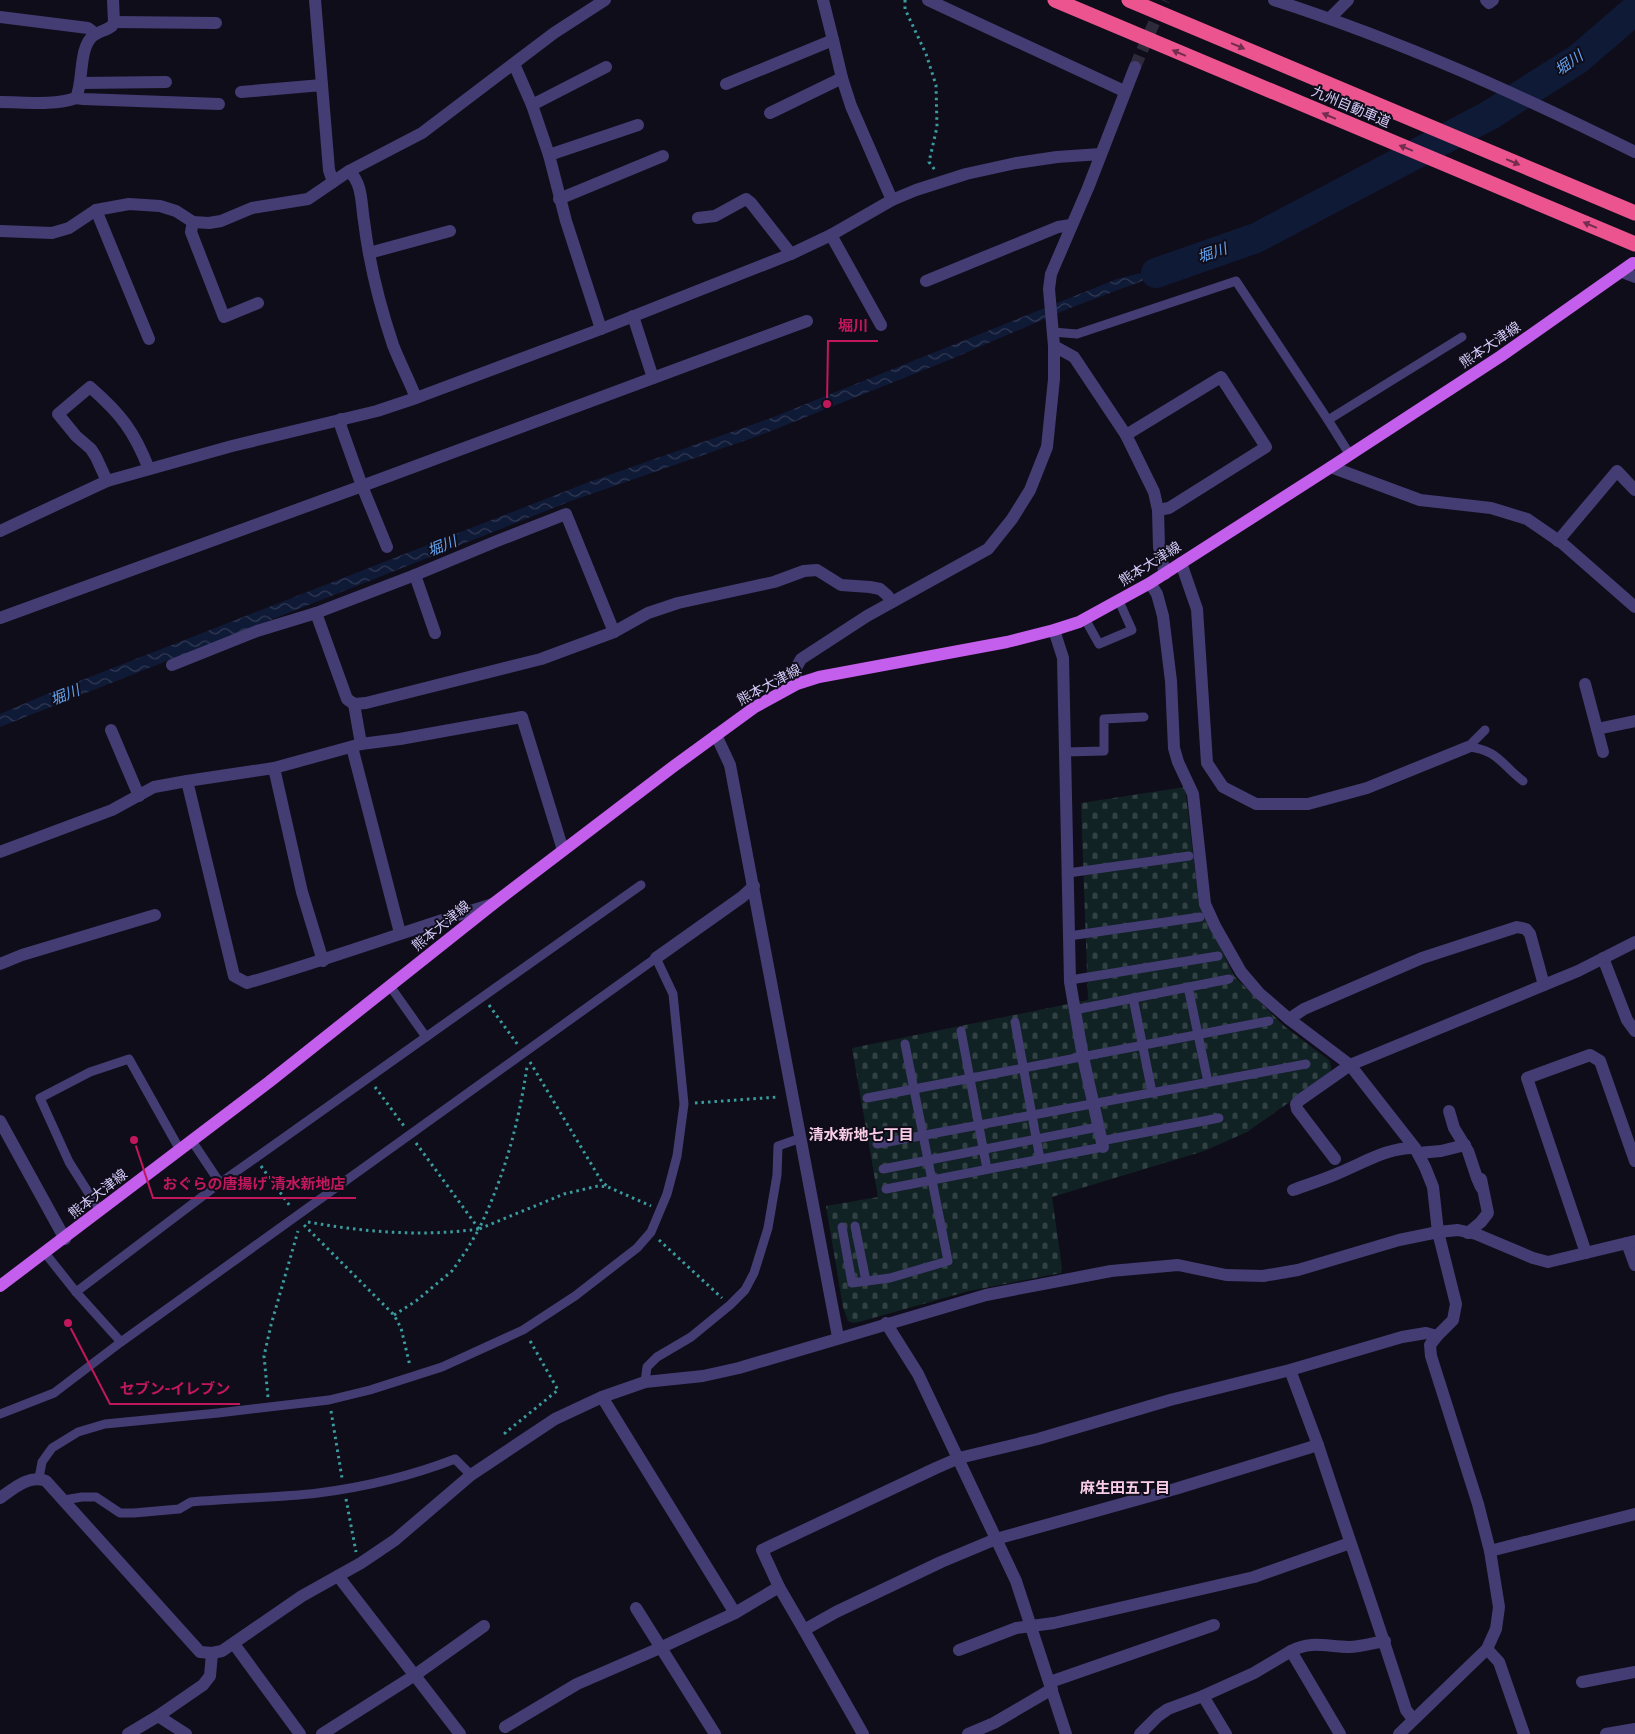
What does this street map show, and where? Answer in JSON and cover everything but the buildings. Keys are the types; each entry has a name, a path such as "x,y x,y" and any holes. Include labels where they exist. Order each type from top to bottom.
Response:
{"highway":[{"name":"九州自動車道","path":"1056,0 1635,244"},
{"name":"九州自動車道","path":"1129,0 1635,214"}],"main road":[{"name":"熊本大津線","path":"0,1286 192,1141 563,850 756,707 797,684 819,677 1007,642 1054,630 1085,619 1165,574 1350,455 1501,356 1633,263"}],"street":[{"path":"76,98 85,47 96,34 112,26 114,22 113,0"},
{"path":"315,0 329,170 333,182"},
{"path":"0,231 52,233 69,228 96,210 129,204 160,206 176,211 194,222 209,223 221,221 252,208 302,201 313,196 349,171 422,133 554,33 605,0"},
{"path":"823,0 842,78 851,106 892,200"},
{"path":"928,0 1124,91"},
{"path":"1274,0 1330,18 1488,81 1635,152"},
{"path":"1330,18 1348,0"},
{"path":"1486,0 1489,3 1493,0"},
{"path":"0,17 88,28 96,34"},
{"path":"114,22 216,23"},
{"path":"726,84 833,40"},
{"path":"514,64 532,105 548,155 559,199 601,329"},
{"path":"532,105 606,67"},
{"path":"797,684 795,670 801,659 867,616 988,549 1012,519 1030,490 1046,448 1054,379 1054,346 1049,294 1050,274 1101,154 1124,91 1135,67"},
{"path":"770,113 842,78"},
{"path":"80,83 166,82"},
{"path":"241,92 322,85"},
{"path":"0,102 53,102 76,98 219,104"},
{"path":"548,155 638,125"},
{"path":"0,531 107,482 232,446 377,411 416,398 601,329 791,254 831,235 892,200 940,182 1016,163 1057,157 1101,154"},
{"path":"559,199 663,156"},
{"path":"349,171 355,176 361,193 369,253 383,311 391,337 416,398"},
{"path":"698,218 715,216 746,200 751,203 791,254"},
{"path":"96,210 149,339"},
{"path":"194,222 191,232 224,317 258,303"},
{"path":"926,280 1058,227 1071,225"},
{"path":"369,253 450,231"},
{"path":"831,235 881,325"},
{"path":"1622,272 1635,277"},
{"path":"633,316 653,378"},
{"path":"0,618 808,321"},
{"path":"1054,346 1074,357 1126,435 1154,492 1158,510 1159,547 1165,574"},
{"path":"1126,435 1221,377 1266,446 1169,508 1158,510"},
{"path":"107,482 91,449 76,436 58,414 90,387 113,407 128,426 141,448 149,469"},
{"path":"341,419 341,427 362,486 387,546"},
{"path":"1331,467 1420,500 1491,508 1527,519 1558,540 1635,607"},
{"path":"1558,540 1617,471 1635,490"},
{"path":"172,665 257,630 316,612 415,575 566,514 614,632"},
{"path":"1181,563 1198,609 1207,763 1223,787 1256,804 1308,804 1367,788 1468,747"},
{"path":"316,612 347,699 354,704 366,703 541,659 614,632 648,613 678,603 774,582 804,571 817,570 841,585 880,589 892,602"},
{"path":"415,575 435,633"},
{"path":"1150,583 1157,594 1163,616 1171,681 1174,748 1178,762 1193,794 1205,904 1214,926 1241,972 1259,993 1350,1065 1417,1151 1433,1187 1438,1232 1456,1304 1453,1320 1430,1346 1431,1356 1478,1504 1490,1551 1499,1607 1496,1629 1487,1649 1399,1734"},
{"path":"1054,630 1063,658 1070,980 1083,1057 1102,1144"},
{"path":"1585,684 1603,752"},
{"path":"354,704 357,745 400,933"},
{"path":"0,852 112,810 154,787 274,768 357,745 522,717 563,850"},
{"path":"1597,729 1635,721"},
{"path":"111,730 139,796"},
{"path":"716,736 730,765 838,1338"},
{"path":"274,768 302,892 323,961"},
{"path":"187,781 234,976 247,983 323,961 400,933 493,904"},
{"path":"656,958 742,897 754,886"},
{"path":"0,964 22,955 155,915"},
{"path":"1289,1018 1320,1002 1422,958 1517,927 1526,929 1530,934 1544,985"},
{"path":"1335,1159 1297,1109 1296,1104 1300,1100 1350,1065 1544,985 1635,942"},
{"path":"1603,958 1627,1020 1635,1032"},
{"path":"1586,1253 1527,1078 1590,1055 1600,1061 1635,1161"},
{"path":"1449,1111 1456,1132 1465,1146 1486,1200 1488,1213 1468,1233"},
{"path":"0,1121 64,1238"},
{"path":"1293,1190 1320,1181 1391,1150 1405,1148 1417,1151 1441,1151 1465,1146"},
{"path":"1482,1174 1482,1187"},
{"path":"0,1498 25,1482 38,1478 46,1481 200,1652 212,1653 222,1651 234,1644 302,1596 395,1540 472,1475 512,1446 555,1419 602,1397 645,1382 703,1376 739,1368 986,1294 1111,1270 1178,1265 1226,1274 1263,1276 1298,1270 1399,1240 1458,1230 1476,1234 1533,1258 1548,1262 1631,1242 1635,1265"},
{"path":"886,1323 918,1374 1016,1581 1066,1734"},
{"path":"863,1734 779,1587 762,1550 959,1458 1038,1439 1170,1400 1290,1370 1402,1337 1426,1333 1437,1336"},
{"path":"1290,1370 1318,1445 1385,1641 1406,1710 1413,1719"},
{"path":"602,1397 735,1613"},
{"path":"804,1630 853,1604 941,1562 996,1539 1175,1489 1318,1445"},
{"path":"1490,1551 1635,1514"},
{"path":"959,1650 1016,1628 1063,1622 1254,1577 1350,1543"},
{"path":"338,1576 460,1734"},
{"path":"503,1732 577,1684 661,1648 735,1613 779,1587"},
{"path":"636,1608 715,1734"},
{"path":"968,1734 994,1723 1051,1686 1214,1625"},
{"path":"322,1734 415,1675 484,1626"},
{"path":"1140,1734 1168,1709 1203,1696 1254,1673 1301,1646 1313,1644 1350,1647 1385,1641"},
{"path":"234,1644 300,1734"},
{"path":"1487,1649 1499,1662 1524,1734"},
{"path":"1291,1651 1340,1734"},
{"path":"128,1734 203,1685 210,1676 212,1653"},
{"path":"1582,1682 1635,1672"},
{"path":"1203,1696 1226,1734"},
{"path":"158,1716 186,1734"},
{"path":"1606,1734 1635,1729"}],"lane":[{"path":"1052,327 1076,334 1236,281 1350,455"},
{"path":"1328,420 1462,337"},
{"path":"1085,619 1099,644 1132,630 1120,601"},
{"path":"1065,752 1104,751 1104,719 1144,718"},
{"path":"1468,747 1485,730"},
{"path":"1468,747 1477,747 1494,754 1523,782"},
{"path":"1068,873 1189,856"},
{"path":"76,1292 220,1183 641,885"},
{"path":"1069,936 1200,917"},
{"path":"1070,980 1218,956"},
{"path":"0,1414 54,1393 121,1342 299,1219 410,1135 656,958 673,994 684,1104 677,1156 666,1194 651,1232 637,1248 616,1266 523,1330 442,1367 329,1400 105,1424 78,1432 52,1448 42,1462 38,1478"},
{"path":"1074,1010 1229,979"},
{"path":"390,986 426,1037"},
{"path":"1188,987 1208,1082"},
{"path":"1133,998 1152,1092"},
{"path":"867,1098 1269,1021"},
{"path":"1015,1022 1040,1159"},
{"path":"961,1031 987,1169"},
{"path":"842,1227 852,1283 890,1278 948,1261 905,1044"},
{"path":"100,1212 69,1162 40,1098 90,1072 129,1059 180,1150"},
{"path":"877,1144 1306,1064"},
{"path":"886,1189 1040,1159 1219,1118"},
{"path":"883,1169 1098,1127"},
{"path":"645,1382 647,1367 657,1357 691,1337 745,1290 754,1273 768,1228 777,1175 778,1146 801,1138"},
{"path":"192,1141 220,1183"},
{"path":"855,1226 866,1282"},
{"path":"45,1253 76,1292 121,1342"},
{"path":"64,1500 96,1497 120,1513 179,1509 191,1502 317,1493 363,1486 398,1478 455,1458 472,1475"}],"path":[{"path":"905,0 905,9 926,54 936,85 937,127 929,162 940,182"},
{"path":"483,996 524,1053"},
{"path":"394,1315 416,1301 452,1271 479,1229 506,1164 517,1126 528,1059 602,1182 608,1187 660,1210"},
{"path":"368,1078 479,1229"},
{"path":"684,1104 793,1096"},
{"path":"255,1158 299,1219 394,1315 401,1328 413,1376"},
{"path":"299,1219 348,1229 393,1233 432,1233 479,1229 564,1194 598,1186 608,1187"},
{"path":"268,1408 264,1356 299,1219"},
{"path":"651,1232 730,1305"},
{"path":"512,1446 505,1433 558,1390 523,1330"}],"green space":[{"path":"1185,787 1199,903 1234,976 1284,1026 1329,1060 1331,1073 1247,1132 1204,1151 1052,1197 1062,1268 1061,1273 969,1291 859,1322 853,1323 848,1321 843,1307 826,1206 878,1197 852,1048 1088,1000 1081,803"}],"water":[{"path":"1209,256 1070,308 949,360 758,436 571,501 0,727 0,714 54,691 589,482 771,418 1117,279"}],"waterway":[{"name":"堀川","path":"1156,273 1256,238 1490,115 1578,59 1635,10"}],"tunnel":[{"path":"1135,67 1164,0"}],"place":[{"name":"堀川","path":"827,404"},
{"name":"おぐらの唐揚げ 清水新地店","path":"134,1140"},
{"name":"セブン-イレブン","path":"68,1323"}],"district":[{"name":"清水新地七丁目","path":"861,1135"},
{"name":"麻生田五丁目","path":"1125,1488"}]}
